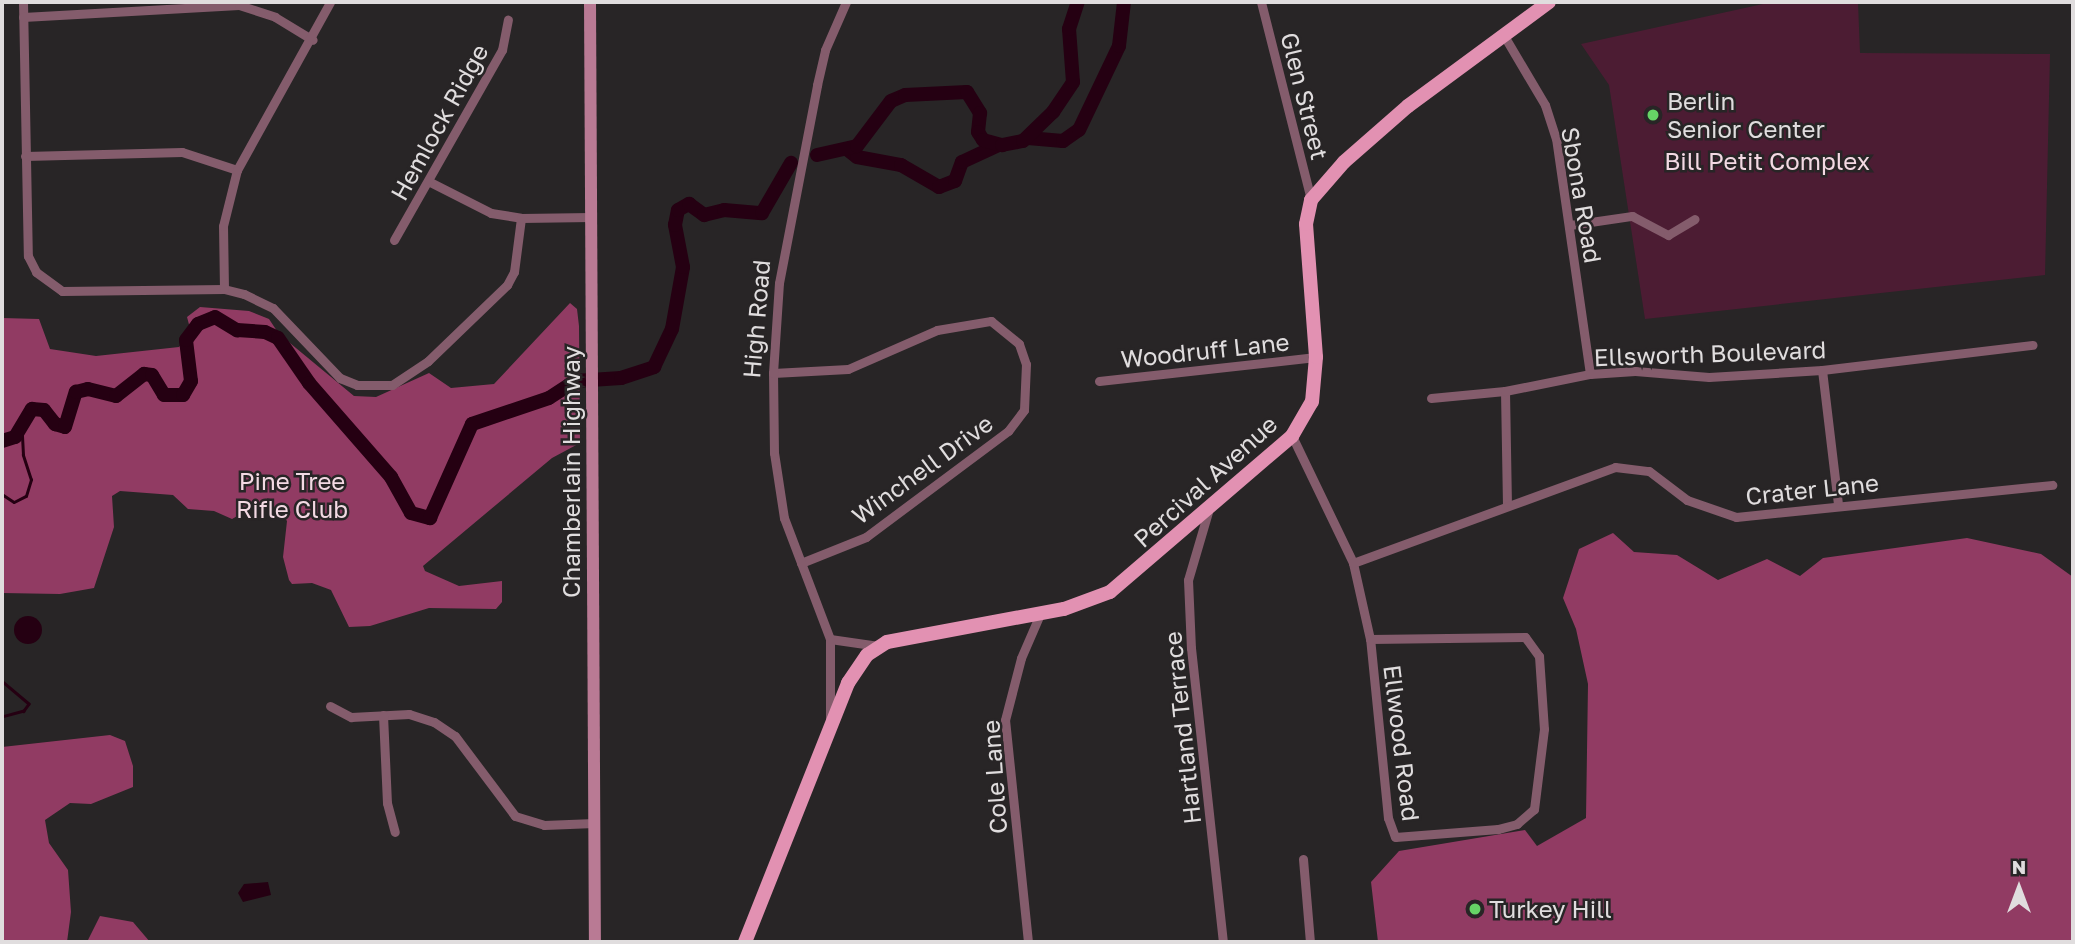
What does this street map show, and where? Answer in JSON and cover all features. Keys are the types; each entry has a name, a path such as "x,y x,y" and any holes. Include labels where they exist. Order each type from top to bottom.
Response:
{"main road":[{"name":"Chamberlain Highway","path":"590,2 595,942"},
{"path":"1311,200 1344,162 1408,106 1549,2"},
{"name":"Percival Avenue","path":"878,646 925,633 1040,614 1110,592 1208,512 1292,436 1312,402 1316,357 1306,224 1311,200"},
{"path":"830,726 856,668 878,646"},
{"name":"High Road","path":"745,942 830,726"}],"street":[{"path":"23,2 28,256 47,283 62,291 83,293 225,289 273,308 340,378 358,385 392,385 428,361 507,285 514,272 521,218"},
{"path":"225,289 223,226 237,170 313,40 330,2"},
{"name":"High Road","path":"830,726 830,639 782,505 774,453 773,373 779,284 817,85 825,50 846,2"},
{"name":"Glen Street","path":"1261,2 1311,200"},
{"path":"23,17 239,5 275,17 313,40"},
{"name":"Hemlock Ridge","path":"394,240 430,182 502,50 508,20"},
{"name":"Sbona Road","path":"1503,34 1545,105 1556,138 1590,374"},
{"path":"25,156 182,152 237,170"},
{"path":"430,182 491,213 521,218 591,217"},
{"path":"1570,225 1632,216 1668,235 1695,219"},
{"name":"Winchell Drive","path":"773,373 848,369 937,330 991,321 1019,344 1026,364 1024,410 1008,431 866,537 802,563"},
{"name":"Ellsworth Boulevard","path":"1431,398 1505,391 1590,374 1635,371 1709,377 1822,370 2034,345"},
{"name":"Woodruff Lane","path":"1099,381 1316,357"},
{"path":"1822,370 1838,505"},
{"path":"1505,391 1507,506"},
{"name":"Ellwood Road","path":"1292,436 1353,563 1370,639 1388,818 1395,837 1498,829 1525,818 1534,809 1544,729 1539,656 1532,643 1516,636 1370,639"},
{"name":"Crater Lane","path":"1353,563 1615,467 1650,471 1687,500 1736,517 2052,485"},
{"name":"Hartland Terrace","path":"1208,512 1188,580 1191,648 1223,942"},
{"name":"Cole Lane","path":"1028,942 1005,720 1021,658 1040,614"},
{"path":"830,639 878,646"},
{"path":"330,706 351,717 409,714 444,727 515,816 544,825 594,823"},
{"path":"383,715 387,803 395,832"},
{"path":"1303,859 1310,942"}],"green space":[{"name":"Bill Petit Complex","path":"1772,2 1858,2 1860,53 2050,54 2045,275 1645,319 1609,85 1581,44"},
{"name":"Pine Tree Rifle Club","path":"570,303 577,309 579,326 580,443 552,458 423,566 425,571 459,586 502,581 502,602 496,609 429,608 370,626 349,627 331,590 312,583 292,584 289,580 283,557 287,521 281,513 259,504 232,519 214,511 188,509 173,495 120,491 112,496 114,527 94,588 60,594 2,593 2,318 39,319 50,349 96,356 179,347 191,332 187,317 200,307 249,311 269,319 279,334 354,396 376,397 429,373 451,388 494,384"},
{"path":"1613,533 1634,552 1677,555 1718,580 1767,559 1800,576 1823,558 1967,538 2041,554 2073,577 2073,942 1378,942 1371,882 1399,851 1525,830 1537,846 1586,818 1588,684 1576,629 1563,598 1579,549"},
{"path":"110,735 125,741 133,766 133,787 91,804 70,803 45,820 49,843 68,870 71,912 67,942 2,942 2,747"},
{"path":"100,916 133,922 150,942 87,942"}],"shaded area":[{"path":"28,616 38,620 42,630 38,640 28,644 18,640 14,630 18,620"},
{"path":"268,882 271,895 243,902 238,893 244,884"}],"waterway":[{"path":"817,155 857,146 891,101 905,95 967,92 980,113 978,132 983,140 1002,145 1023,141 1053,112 1073,82 1069,29 1078,2"},
{"path":"1028,138 1063,141 1079,130 1119,46 1124,2"},
{"path":"848,150 857,157 901,165 939,187 955,181 962,162 998,145"},
{"path":"2,441 15,437 32,409 44,410 55,424 65,427 76,392 88,389 116,396 144,374 152,375 164,395 183,395 191,381 186,340 198,324 215,317 237,330 265,332 278,338 309,383 391,477 411,513 430,518 472,424 549,398 575,381 621,378 654,367 672,329 683,267 675,225 678,210 689,204 704,215 724,210 762,213 791,163"},
{"path":"2,494 14,502 26,496 31,480 23,455 21,421"},
{"path":"2,681 29,704 24,711 2,717"}],"place":[{"name":"Berlin Senior Center","path":"1653,115"},
{"name":"Turkey Hill","path":"1475,909"}]}
